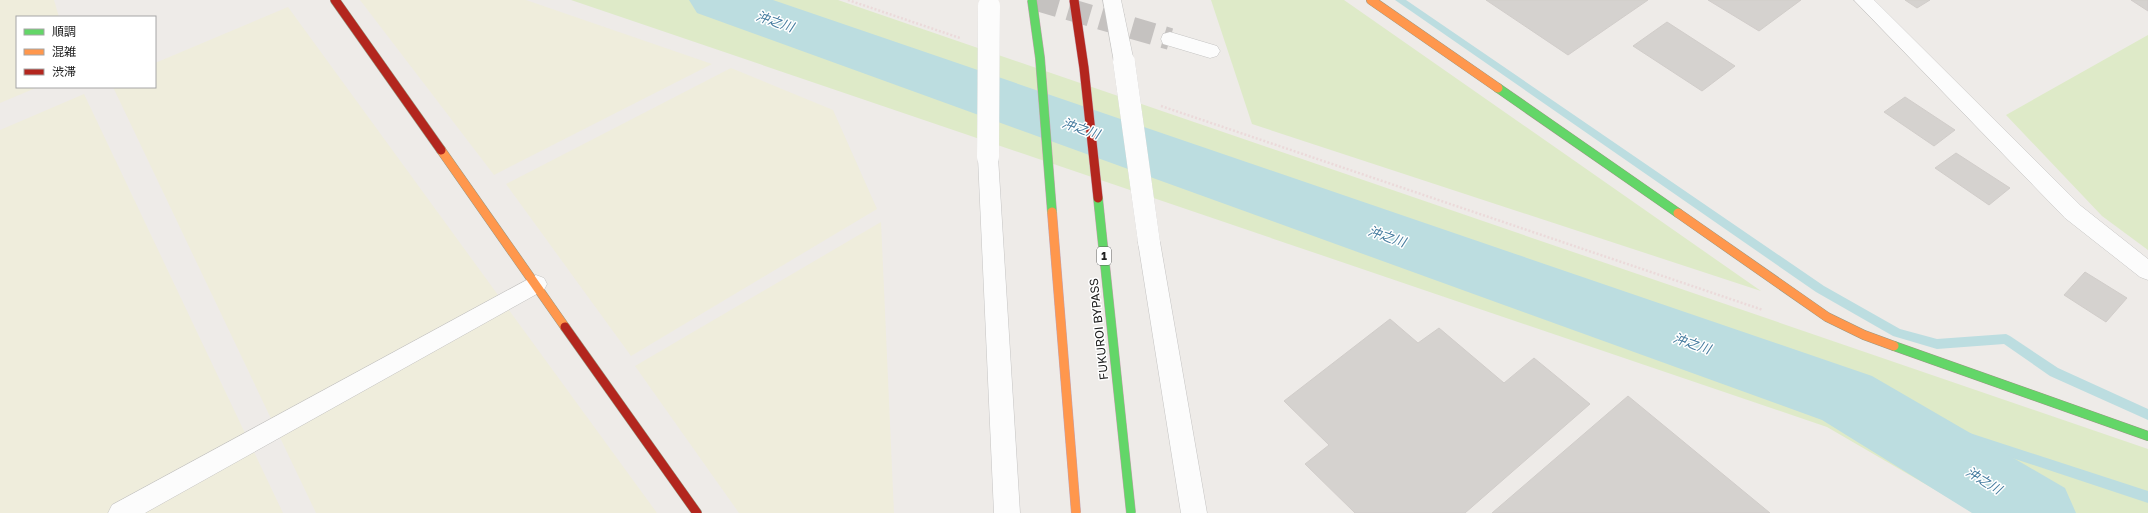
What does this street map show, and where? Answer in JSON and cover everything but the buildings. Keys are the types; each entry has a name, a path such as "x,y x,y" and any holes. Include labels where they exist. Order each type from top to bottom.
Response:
{"main road":[{"path":"335,0 697,513"},
{"path":"1032,0 1040,58 1076,513"},
{"name":"FUKUROI BYPASS","path":"1074,0 1084,68 1131,513"},
{"path":"1371,0 1827,317 1864,335 2148,436"}],"street":[{"path":"1112,0 1124,62 1149,242 1194,513"},
{"path":"1863,0 2073,212 2148,271"},
{"path":"988,3 988,157 1007,513"},
{"path":"1170,39 1210,51"},
{"path":"121,513 536,284"}],"path":[{"path":"848,0 963,39"},
{"path":"1159,105 1768,312"}],"shaded area":[{"path":"0,0 54,0 59,16 16,16 16,88 36,88 0,103"},
{"path":"360,0 526,0 712,64 494,175"},
{"path":"288,7 657,513 316,513 113,88 156,88 156,63"},
{"path":"731,68 833,110 877,209 631,356 506,184"},
{"path":"84,94 283,513 0,513 0,130"},
{"path":"881,222 894,513 739,513 635,366"}],"green space":[{"path":"571,0 838,0 2148,449 2148,513 1975,513 1827,427"},
{"path":"1211,0 1344,0 1761,291 1252,124"},
{"path":"2148,35 2148,250 2102,216 2006,115"}],"waterway":[{"name":"沖之川","path":"716,0 1847,398 2038,513"},
{"path":"735,7 750,0"},
{"path":"1400,0 1820,289 1897,333 1937,344 2006,339 2054,372 2148,415"},
{"path":"1847,398 2148,497"}],"tunnel":[{"path":"1037,0 1170,39"}],"traffic: fast":[{"path":"1032,0 1040,58 1052,212"},
{"path":"1498,88 1678,213"},
{"path":"1098,198 1131,513"},
{"path":"1894,346 2148,436"}],"traffic: slow":[{"path":"1371,0 1498,88"},
{"path":"441,150 565,327"},
{"path":"1052,212 1076,513"},
{"path":"1678,213 1827,317 1864,335 1894,346"}],"traffic: jam":[{"path":"335,0 441,150"},
{"path":"1074,0 1084,68 1098,198"},
{"path":"565,327 697,513"}]}
